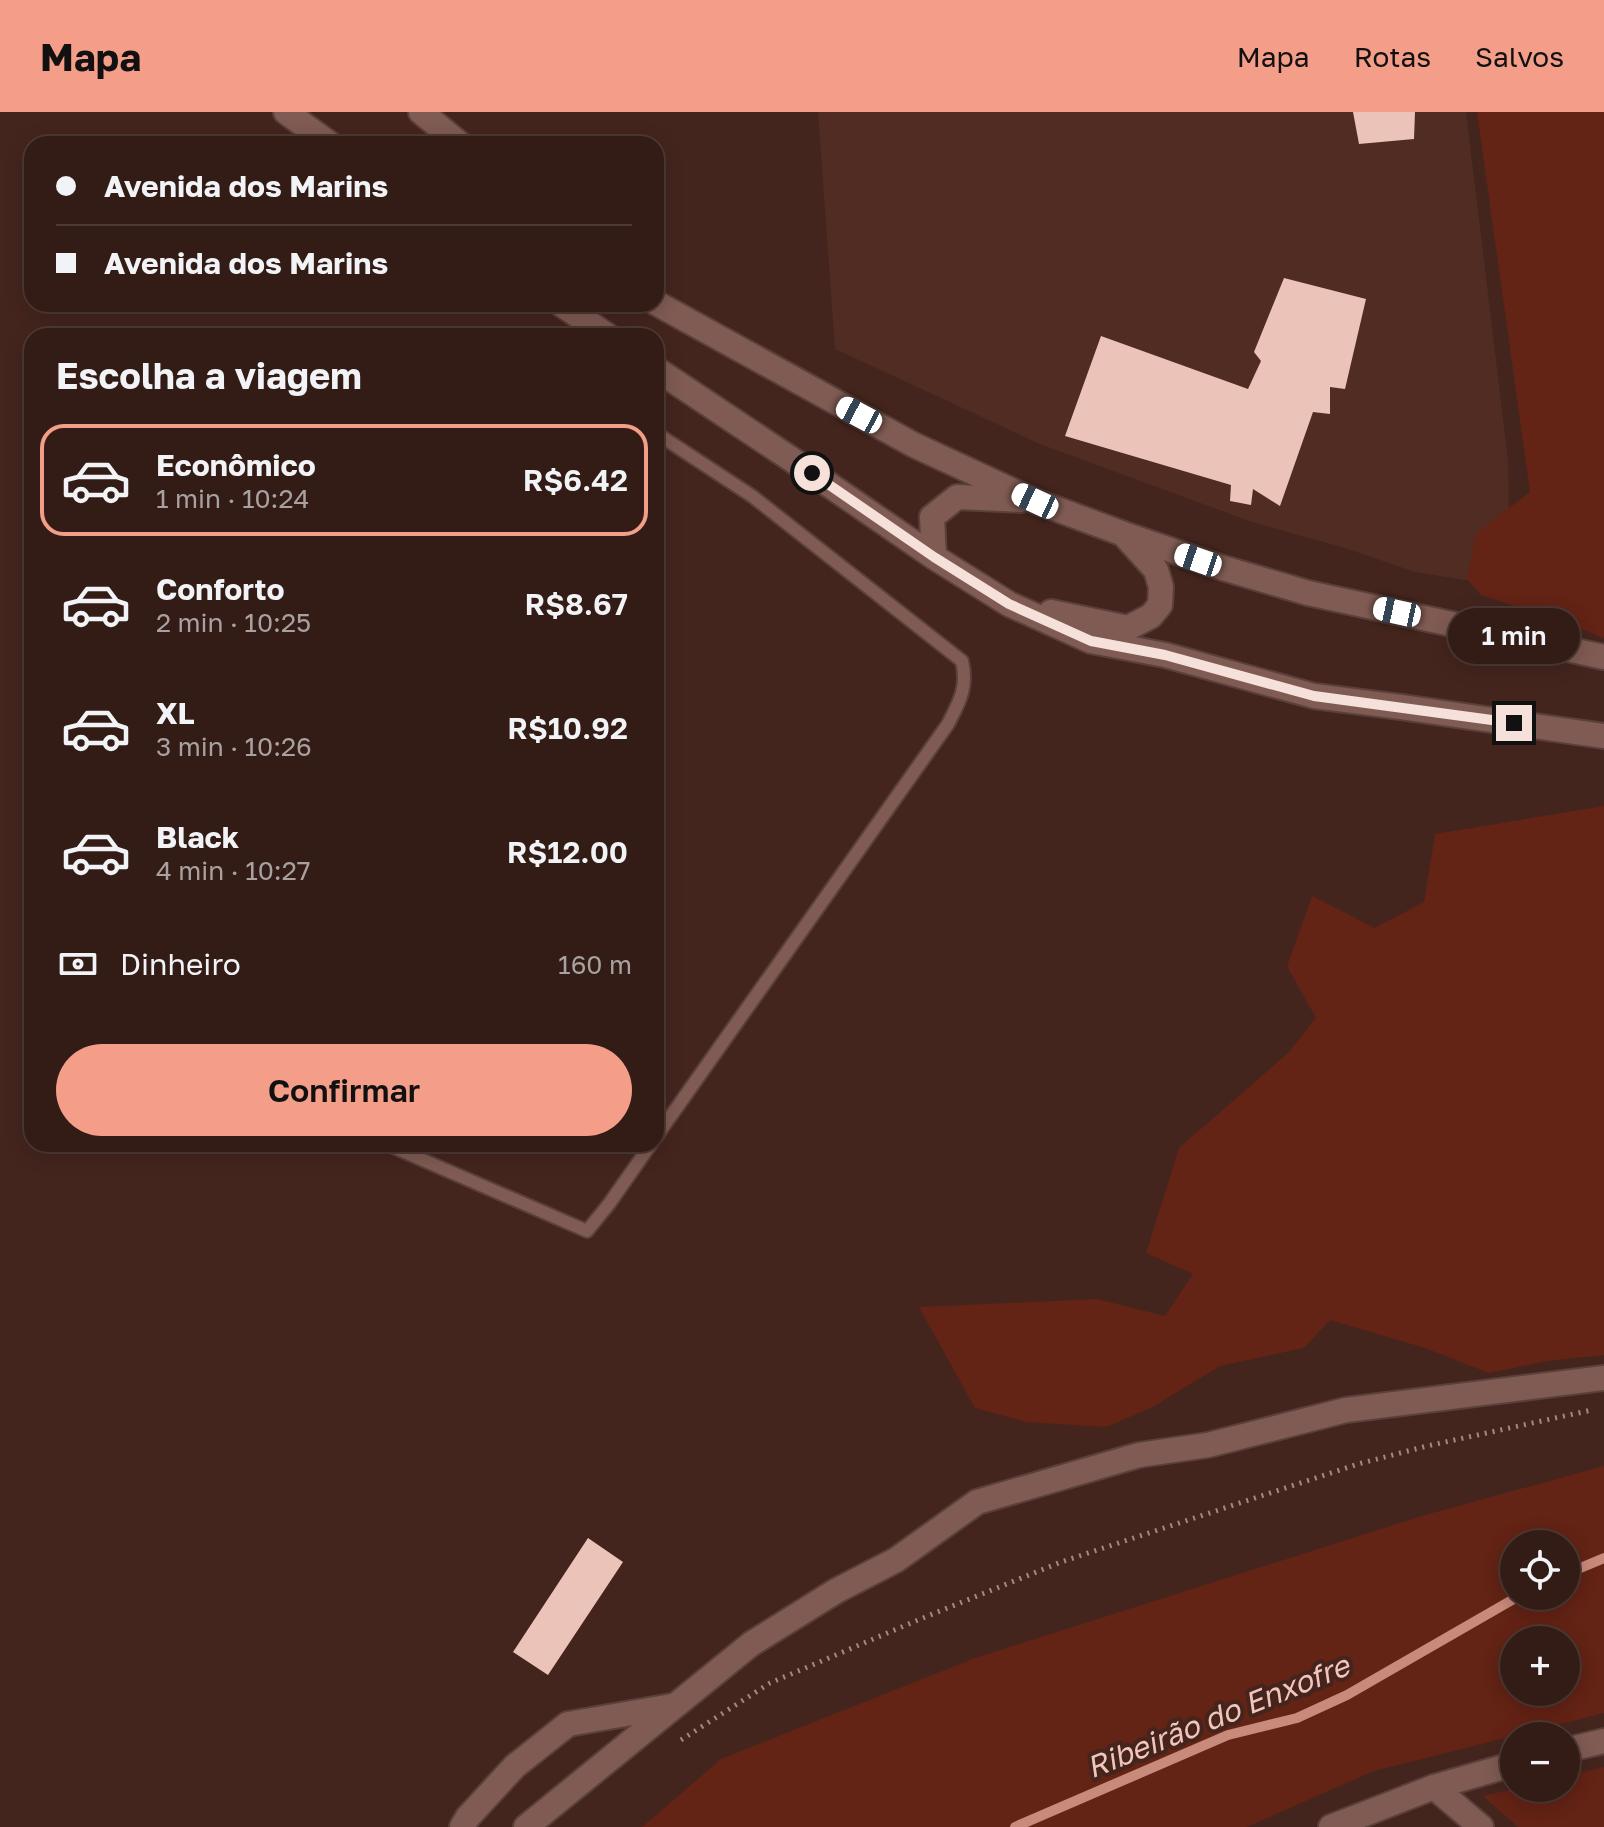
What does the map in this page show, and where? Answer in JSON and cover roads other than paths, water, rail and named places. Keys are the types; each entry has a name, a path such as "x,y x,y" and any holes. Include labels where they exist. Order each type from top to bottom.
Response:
{"street":[{"path":"286,112 319,136"},
{"path":"421,112 450,136"},
{"path":"664,307 914,445 1035,501 1223,568 1308,593 1604,657"},
{"path":"573,312 596,328"},
{"path":"664,374 934,557 1009,604 1091,641 1165,655 1314,696 1604,736"},
{"path":"934,557 932,517 957,497 1035,501"},
{"path":"1009,604 1128,628 1151,616 1160,605 1161,587 1156,570 1124,534"},
{"path":"526,1827 751,1644 836,1591 896,1560 977,1502 1139,1455 1208,1445 1346,1410 1604,1378"},
{"path":"462,1827 515,1766 568,1724 674,1706"},
{"path":"1580,1747 1604,1741"},
{"path":"1331,1827 1434,1787 1500,1768"},
{"path":"1434,1787 1481,1827"}],"lane":[{"path":"664,438 752,496 950,651 962,661 966,677 961,700 948,724 664,1126"},
{"path":"404,1152 587,1231 645,1152"}],"waterway":[{"name":"Ribeirão do Enxofre","path":"1580,1568 1604,1558"},
{"name":"Ribeirão do Enxofre","path":"1015,1827 1228,1735 1297,1718 1347,1695 1500,1607"}]}
